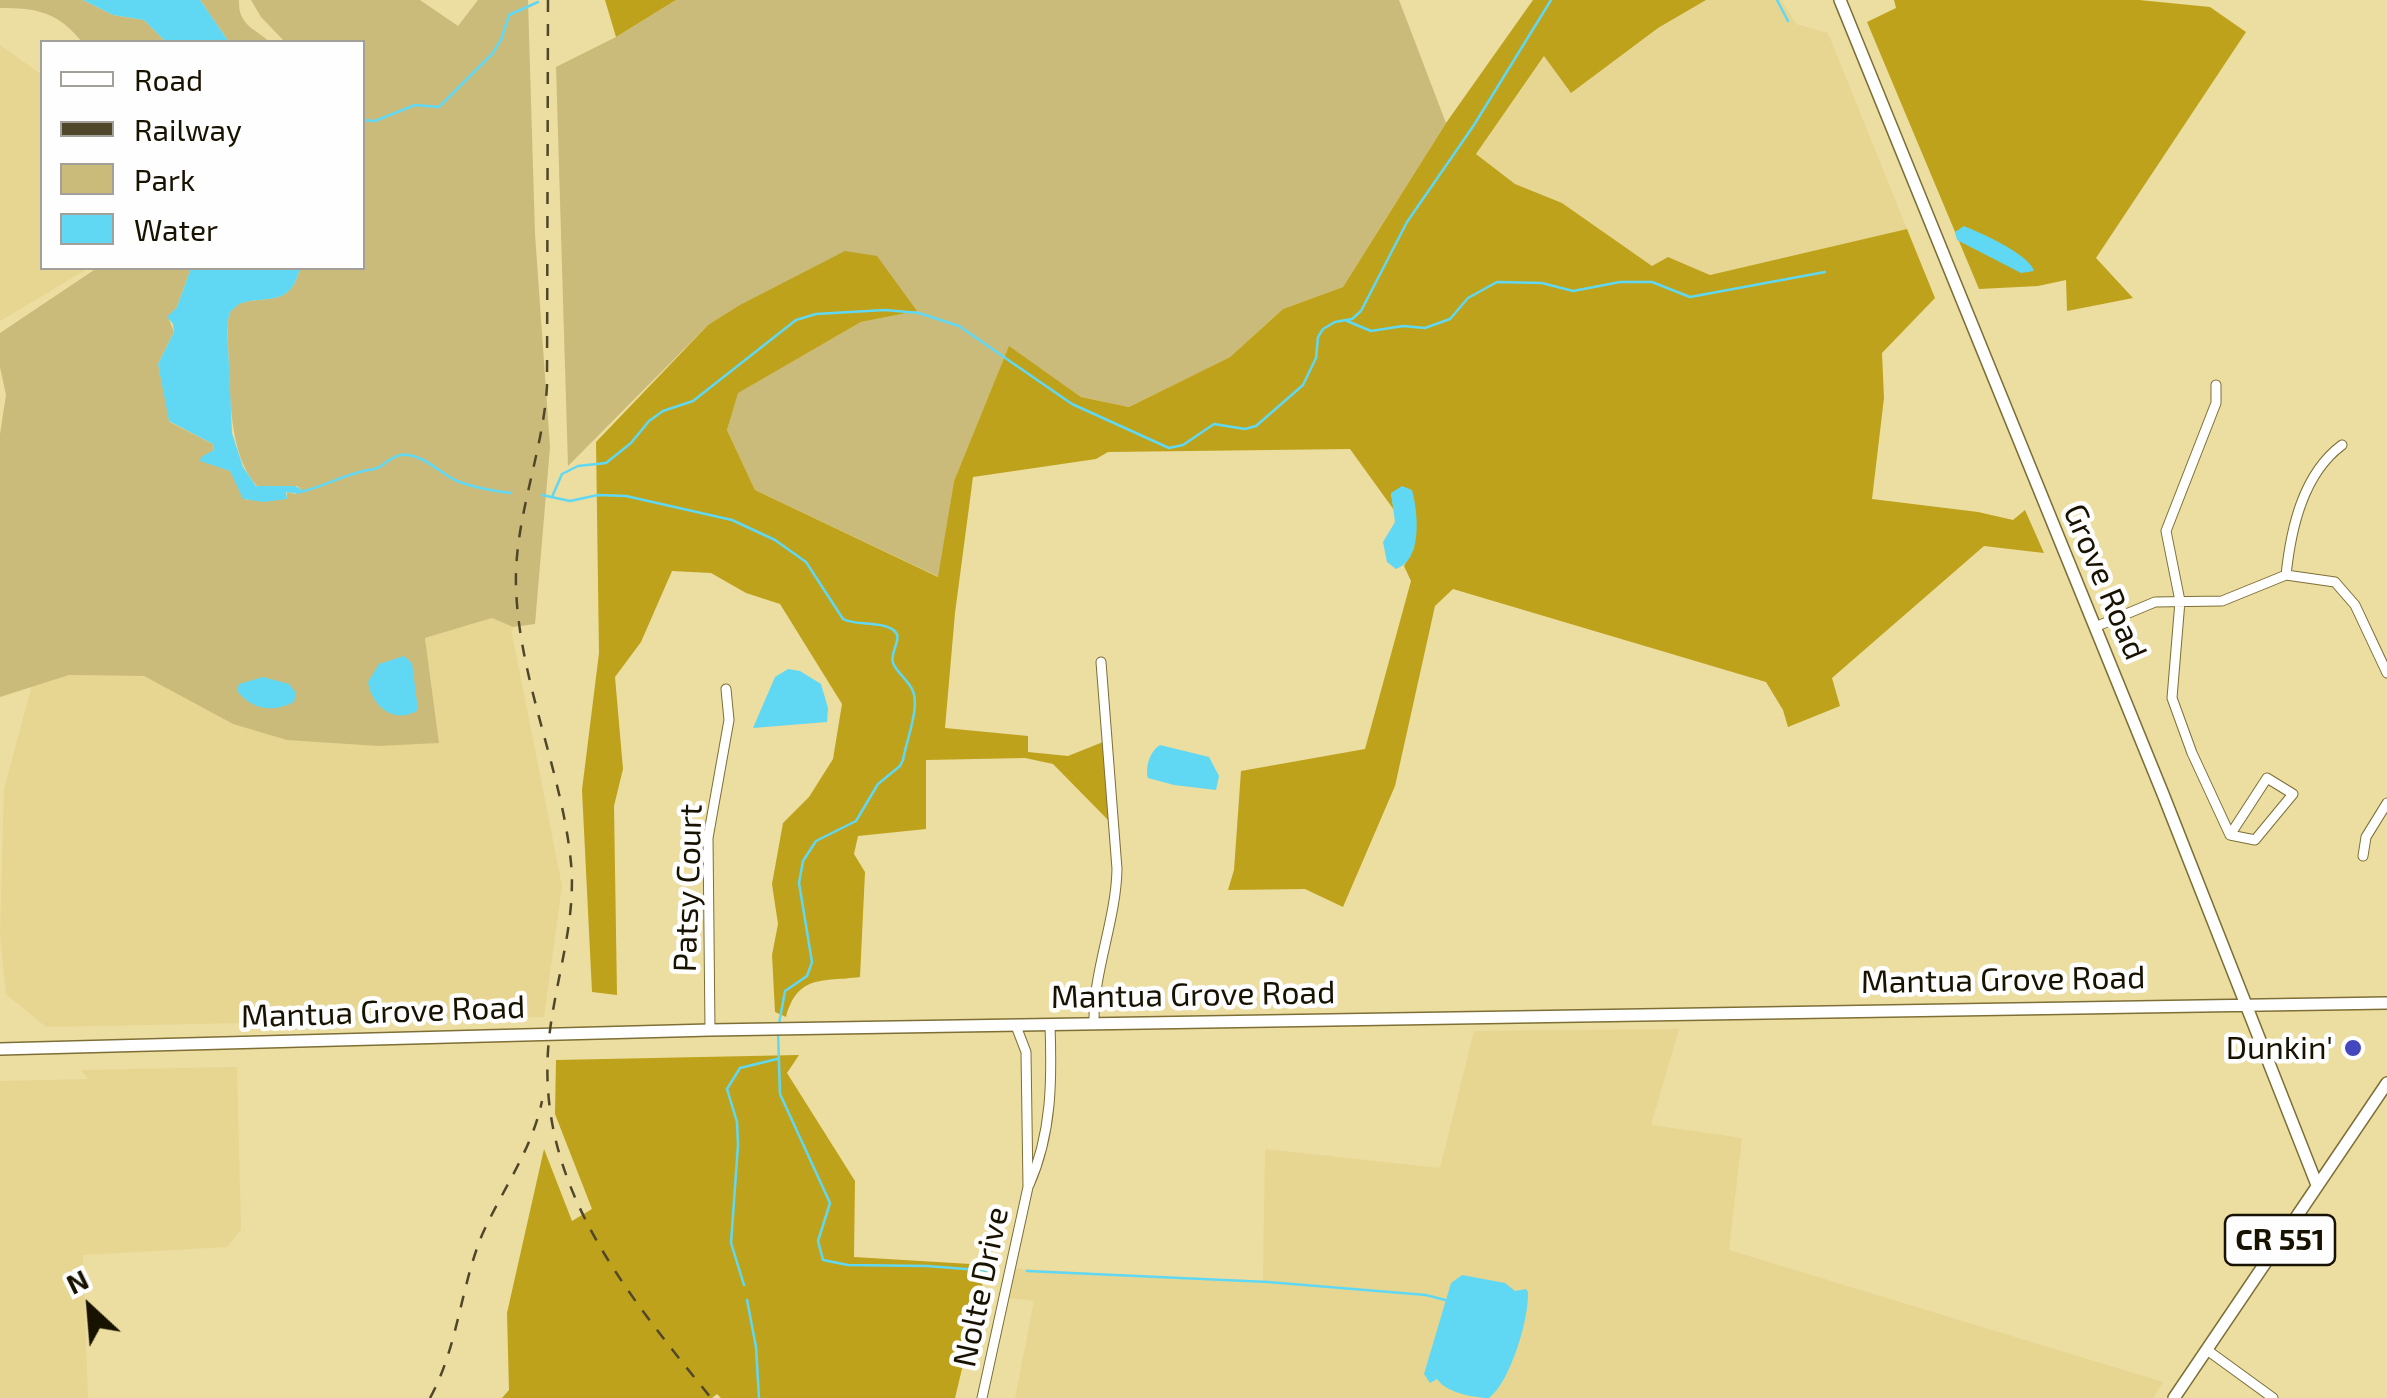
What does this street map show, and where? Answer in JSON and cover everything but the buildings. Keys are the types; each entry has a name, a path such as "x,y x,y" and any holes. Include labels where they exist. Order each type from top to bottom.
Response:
{"main road":[{"name":"Grove Road","path":"1840,0 2318,1186"},
{"name":"Mantua Grove Road","path":"0,1049 710,1030 2387,1004"},
{"name":"CR 551","path":"2174,1398 2387,1083"}],"street":[{"path":"2216,385 2216,403 2166,532 2180,601 2172,698 2192,754 2230,835"},
{"path":"2286,575 2290,530 2323,459 2342,445"},
{"path":"2095,628 2155,602 2222,601 2286,575 2335,582 2356,605 2387,673"},
{"path":"1094,1023 1094,1002 1117,893 1118,868 1101,662"},
{"name":"Patsy Court","path":"710,1030 708,838 729,720 726,690"},
{"path":"2267,778 2292,794 2255,840 2230,835 2267,778"},
{"path":"2363,856 2366,837 2387,803"},
{"name":"Nolte Drive","path":"982,1398 1028,1188 1040,1162 1050,1113 1050,1024"},
{"name":"Nolte Drive","path":"1016,1026 1026,1052 1028,1188"},
{"path":"2207,1350 2273,1398"}],"shaded area":[{"path":"605,0 676,0 616,37"},
{"path":"1533,0 1706,0 1658,28 1571,93 1544,56 1476,154 1515,184 1562,203 1652,266 1668,257 1710,275 1907,229 1935,298 1882,353 1884,398 1872,499 2013,520 2025,510 2044,553 1984,546 1832,678 1840,706 1788,727 1766,682 1453,589 1435,606 1395,786 1343,907 1305,889 1228,890 1234,870 1241,771 1365,749 1411,581 1404,566 1414,548 1416,518 1391,494 1394,510 1350,449 1108,452 1096,459 973,477 945,728 1028,736 1028,752 1068,756 1103,742 1109,821 1053,764 1025,758 926,760 926,829 858,836 854,854 865,872 860,977 813,983 797,993 786,1017 775,1012 772,955 778,924 772,884 783,823 809,797 833,759 842,704 780,604 746,593 711,573 672,571 641,642 615,677 623,769 614,806 617,995 592,992 582,790 599,653 596,442 708,325 845,251 877,256 917,311 861,322 738,393 727,430 755,490 938,577 954,481 1009,346 1081,397 1129,407 1230,357 1283,309 1343,287 1446,123"},
{"path":"1706,0 1781,0 1796,24 1828,33 1907,229 1710,275 1668,257 1652,266 1562,203 1515,184 1476,154 1545,56 1658,28"},
{"path":"1894,0 2139,0 2210,7 2246,32 2096,258 2133,298 2067,311 2066,280 2038,286 1979,289 1867,22 1896,8"},
{"path":"0,45 40,74 40,270 86,270 0,321"},
{"path":"492,618 513,627 562,886 544,1017 46,1027 6,994 0,934 4,789 32,685 69,675 144,676 233,724 439,742 425,638"},
{"path":"1679,1029 1651,1125 1742,1138 1729,1250 2163,1382 2153,1398 1015,1398 1034,1301 1001,1297 1008,1268 1263,1283 1265,1149 1440,1168 1474,1031"},
{"path":"799,1055 787,1073 855,1181 854,1257 987,1265 955,1398 721,1398 717,1394 712,1398 502,1398 509,1390 507,1313 544,1149 572,1221 592,1209 555,1114 556,1060"},
{"path":"237,1067 241,1229 227,1247 83,1255 88,1398 0,1398 0,1081 88,1079 81,1070"}],"green space":[{"path":"0,0 83,0 113,15 144,20 164,40 80,40 46,14 0,8"},
{"path":"200,0 239,0 244,21 267,40 228,40"},
{"path":"251,0 420,0 458,26 478,0 528,0 535,234 550,447 535,624 513,627 492,618 425,638 439,743 378,746 287,740 233,724 144,676 69,675 0,697 0,434 6,395 0,367 0,333 94,270 190,270 177,307 168,317 174,332 158,364 170,422 213,444 214,450 200,460 230,471 246,500 287,499 287,492 295,494 301,489 258,487 247,472 234,433 227,324 230,312 238,304 284,295 299,270 365,270 365,40 283,40"},
{"path":"676,0 1399,0 1446,123 1343,287 1283,309 1230,357 1129,407 1081,397 1009,347 954,481 939,577 755,490 727,430 737,393 861,322 916,311 876,256 769,291 708,325 568,466 556,67 616,37"}],"water":[{"path":"83,0 200,0 228,40 164,40 144,20 113,15"},
{"path":"1964,226 2015,251 2034,271 2021,273 1957,240 1955,232"},
{"path":"190,270 299,270 284,295 239,304 230,312 227,324 232,433 243,467 256,486 295,486 301,489 300,494 286,492 287,499 264,502 243,499 230,471 200,461 214,450 213,444 169,421 158,364 174,332 167,317 177,307"},
{"path":"1402,486 1412,490 1416,534 1411,556 1396,569 1387,562 1383,542 1395,522 1391,493"},
{"path":"404,656 412,663 418,710 401,715 380,706 368,682 379,664"},
{"path":"788,669 800,671 821,684 828,708 827,722 753,728 775,677"},
{"path":"263,677 289,684 296,693 294,702 263,708 237,691 239,684"},
{"path":"1160,745 1209,757 1219,776 1216,790 1148,778 1149,760"},
{"path":"1462,1275 1528,1292 1517,1350 1504,1379 1489,1398 1453,1391 1437,1379 1430,1383 1424,1374 1451,1283"}],"waterway":[{"path":"552,497 562,474 578,466 606,463 663,411 693,401 796,320 816,314 885,310 919,313 959,326 1072,404 1169,448 1183,445 1214,424 1245,429 1256,426 1303,385 1316,358 1323,329 1352,319 1361,311 1407,222 1474,125 1551,0"},
{"path":"1777,0 1788,21"},
{"path":"365,120 375,121 415,105 439,107 492,54 509,15 538,2"},
{"path":"1347,321 1371,331 1403,326 1425,328 1450,319 1468,298 1497,282 1542,283 1573,291 1620,282 1652,282 1690,297 1825,272"},
{"path":"300,492 409,455 450,478 511,493"},
{"path":"542,495 570,501 598,495 626,496 732,520 775,540 806,562 843,619 885,626 897,635 893,663 912,689 915,705 903,760 878,784 856,821 816,841 803,861 799,883 812,962 807,976 785,991 779,1024"},
{"path":"778,1032 780,1094 830,1203 818,1241 823,1260 848,1265 992,1271"},
{"path":"744,1285 731,1243 738,1145 737,1122 727,1089 740,1068 777,1059"},
{"path":"1027,1271 1268,1282 1426,1295 1449,1301"},
{"path":"747,1300 756,1347 759,1398"}],"railway":[{"path":"548,0 547,386 519,536 516,587 525,657 559,794 571,863 571,910 548,1051 549,1102 558,1150 595,1238 621,1280 711,1398"},
{"path":"430,1398 447,1359 482,1235 524,1153 542,1101"}],"place":[{"name":"Dunkin'","path":"2353,1048"}]}
